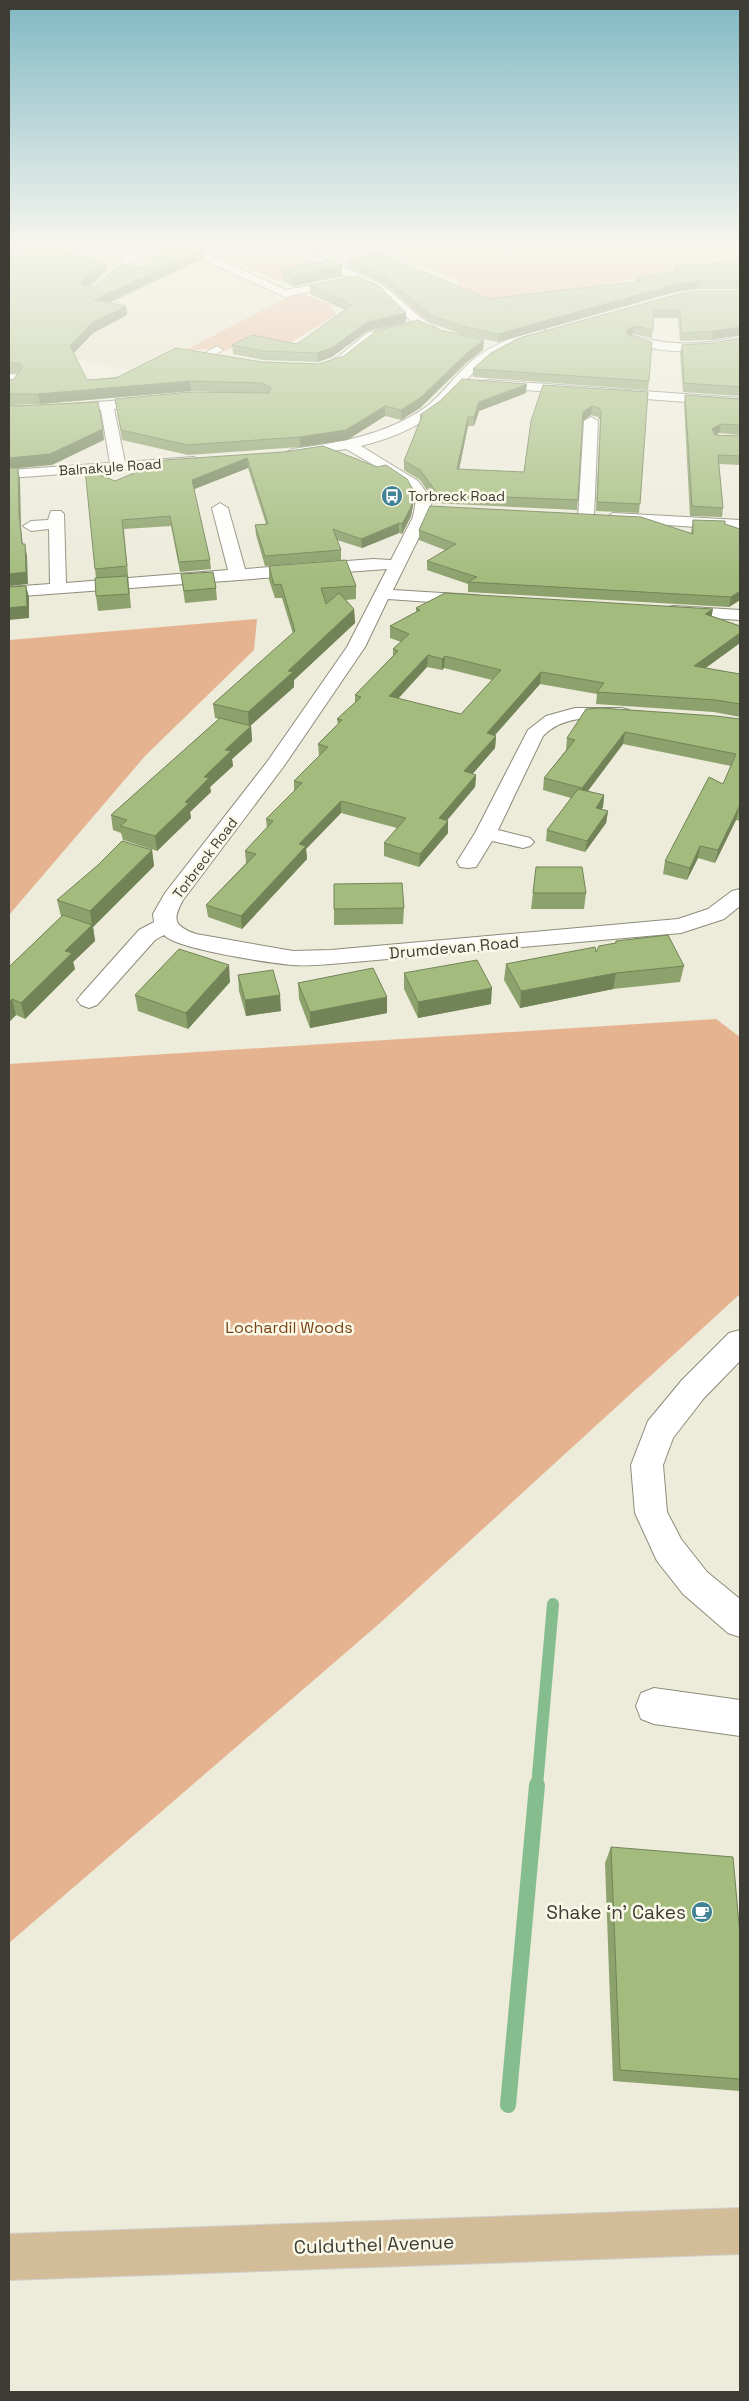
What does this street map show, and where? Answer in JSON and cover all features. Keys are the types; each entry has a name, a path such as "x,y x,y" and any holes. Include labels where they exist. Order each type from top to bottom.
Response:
{"main road":[{"name":"Culduthel Avenue","path":"9,2257 740,2231"}],"street":[{"path":"319,368 342,359"},
{"path":"279,454 349,445 405,426 432,409 475,364 482,359"},
{"path":"9,378 16,378 9,385"},
{"path":"458,382 740,402"},
{"path":"9,410 27,411 107,406 167,400"},
{"path":"107,406 118,466"},
{"path":"586,517 591,421"},
{"name":"Torbreck Road","path":"166,925 164,914 173,898 274,766 356,647 398,565 432,509 413,484 349,445"},
{"name":"Balnakyle Road","path":"9,474 213,459"},
{"path":"226,513 238,574"},
{"path":"567,516 740,525"},
{"path":"31,526 56,519 58,589"},
{"path":"9,592 372,564 398,565"},
{"path":"384,594 492,600"},
{"path":"661,610 740,615"},
{"path":"468,862 486,833 535,734 543,724 558,717 576,713 637,715"},
{"path":"486,833 523,842"},
{"name":"Drumdevan Road","path":"166,925 175,934 192,940 293,958 331,957 681,926 716,914 740,896"},
{"path":"89,1000 147,935 166,925"},
{"path":"740,1342 693,1388 659,1431 647,1465 652,1513 669,1550 695,1583 740,1621"},
{"path":"654,1706 740,1718"}],"shaded area":[{"path":"77,359 168,359 141,373"}],"green space":[{"path":"257,619 254,650 145,756 9,915 9,640"},
{"name":"Lochardil Woods","path":"716,1019 740,1037 740,1294 380,1623 9,1943 9,1064"}],"building":[{"path":"9,359 77,359 87,380 116,378 154,359 244,359 262,362 319,364 334,359 461,359 420,398 401,410 385,406 346,430 300,437 187,445 121,430 115,399 190,392 269,393 271,388 262,383 190,381 38,394 9,394 9,379 13,380 23,367 19,363 9,363"},
{"path":"484,359 651,359 649,381 473,369"},
{"path":"683,359 740,359 740,387 684,383"},
{"path":"462,379 527,384 479,402 474,417 468,417 457,469 524,472 531,421 543,385 648,392 640,504 597,502 601,412 599,408 592,406 583,412 578,500 434,494 434,489 420,470 404,461 422,416 420,415 440,401"},
{"path":"685,395 740,399 740,425 721,424 712,429 715,435 740,436 740,456 718,455 723,508 692,506"},
{"path":"98,402 103,429 50,454 9,458 9,405"},
{"path":"323,446 377,467 386,465 407,479 414,491 411,507 402,524 399,523 361,539 333,529 341,550 265,556 255,525 268,524 247,458 192,480 210,560 179,562 170,516 122,520 127,566 95,569 85,469 115,481 165,460 283,452"},
{"path":"9,468 18,468 19,515 22,544 25,544 26,572 9,574"},
{"path":"430,506 641,517 693,534 693,520 725,521 725,524 740,529 740,591 731,597 468,582 477,577 427,561 456,544 419,530"},
{"path":"346,560 356,586 321,588 326,604 339,593 354,609 288,671 293,672 248,712 213,704 295,631 281,584 274,585 269,566"},
{"path":"213,572 216,588 184,591 181,574"},
{"path":"127,576 129,594 96,596 95,578"},
{"path":"26,586 27,606 9,608 9,587"},
{"path":"445,593 713,609 705,614 740,626 740,633 694,666 740,674 740,704 716,700 597,692 604,683 541,672 487,733 496,736 464,771 476,775 439,818 448,821 420,854 384,843 406,818 341,801 299,844 306,846 241,916 206,905 256,854 245,851 273,821 266,819 302,783 294,781 328,747 318,744 342,720 337,719 361,697 355,695 398,651 393,649 409,634 390,626 420,610 416,608","holes":["428,655 442,659 445,656 501,670 461,714 389,696"]},
{"path":"601,708 740,719 740,808 718,850 700,846 690,868 665,861 709,777 723,784 736,754 625,732 582,788 544,778 575,740 567,738 586,709"},
{"path":"220,718 251,726 225,750 231,751 204,777 209,778 185,802 189,803 155,836 120,826 127,820 111,815"},
{"path":"578,789 604,795 596,808 608,811 587,841 547,830"},
{"path":"122,841 152,850 90,911 57,900 98,865"},
{"path":"536,867 582,867 586,893 533,893"},
{"path":"402,883 404,908 334,909 334,884"},
{"path":"63,915 92,925 65,951 72,953 21,1003 12,999 9,1002 9,967"},
{"path":"668,935 684,966 616,973 521,991 506,964 595,947 596,952 599,946 616,943 616,941"},
{"path":"179,949 229,965 186,1013 135,995"},
{"path":"477,960 492,988 418,1002 404,973"},
{"path":"373,968 387,997 310,1012 298,983"},
{"path":"273,970 280,995 245,1000 238,975"},
{"path":"611,1847 733,1857 740,1935 740,2079 620,2070"}],"waterway":[{"path":"537,1786 553,1604"},
{"path":"508,2105 537,1785"}],"place":[{"name":"Torbreck Road","path":"392,496"},
{"name":"Shake ‘n’ Cakes","path":"702,1912"}]}
